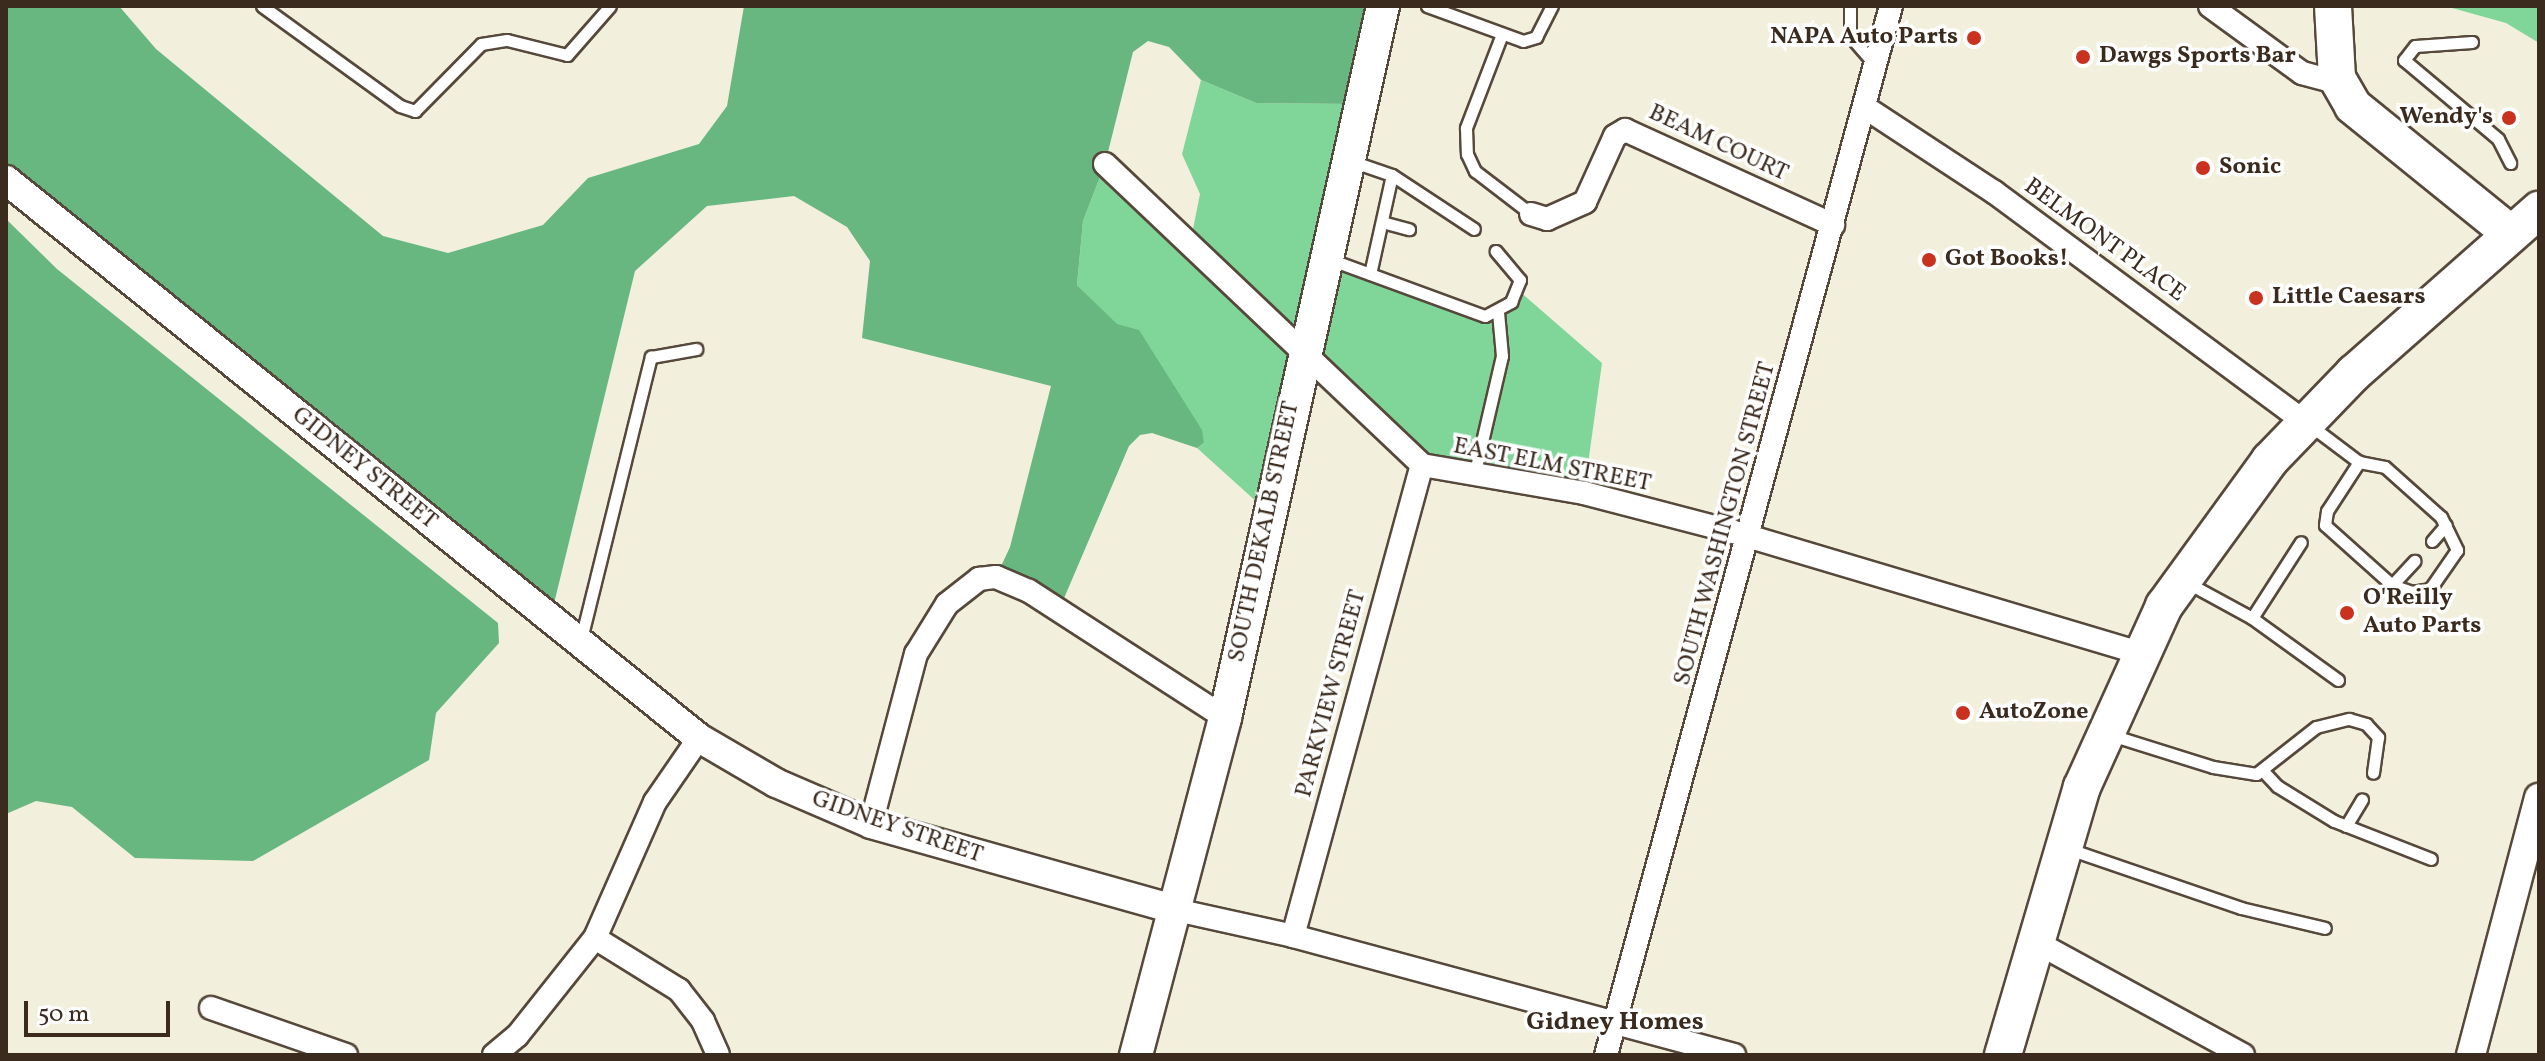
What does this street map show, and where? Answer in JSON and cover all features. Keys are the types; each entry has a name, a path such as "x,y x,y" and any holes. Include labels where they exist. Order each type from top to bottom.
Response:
{"main road":[{"name":"SOUTH DEKALB STREET","path":"1136,1055 1225,718 1346,160 1383,6"},
{"path":"2333,6 2340,83 2368,121 2511,234"},
{"path":"2003,1055 2061,846 2103,732 2139,653 2182,579 2235,502 2354,373 2539,210"}],"street":[{"name":"SOUTH WASHINGTON STREET","path":"1606,1055 1751,537 1891,6"},
{"path":"2210,6 2302,73 2340,83"},
{"name":"BELMONT PLACE","path":"1866,108 1994,192 2306,423"},
{"name":"BEAM COURT","path":"1531,214 1547,219 1585,202 1615,136 1625,130 1833,225"},
{"name":"EAST ELM STREET","path":"1105,164 1422,465 1474,477 1584,493 1751,537 2139,653"},
{"name":"GIDNEY STREET","path":"6,180 699,738 776,783 871,824 1176,910 1293,936 1734,1055"},
{"name":"PARKVIEW STREET","path":"1293,936 1422,465"},
{"path":"871,824 916,654 947,604 979,579 996,577 1029,591 1225,718"},
{"path":"494,1055 517,1036 595,938 655,802 699,738"},
{"path":"2471,1055 2539,798"},
{"path":"595,938 679,990 703,1021 718,1055"},
{"path":"2034,941 2243,1055"},
{"path":"211,1008 346,1055"}],"lane":[{"path":"262,6 400,106 415,111 481,44 507,40 567,55 610,6"},
{"path":"1427,6 1523,41 1536,37 1552,6"},
{"path":"1850,6 1850,36 1876,66"},
{"path":"1502,34 1469,117 1467,154 1475,171 1531,214"},
{"path":"2472,42 2415,46 2404,60 2498,139 2510,163"},
{"path":"1346,160 1392,175 1474,229"},
{"path":"1370,274 1392,175"},
{"path":"1382,222 1409,229"},
{"path":"1325,258 1474,314 1498,312 1511,302 1520,280 1496,251"},
{"path":"1474,477 1502,356 1498,312"},
{"path":"580,644 651,357 696,349"},
{"path":"2306,423 2359,462 2385,467 2446,525 2456,543 2454,560 2430,589 2412,592 2392,585 2325,525 2327,511 2359,462"},
{"path":"2432,541 2446,525"},
{"path":"2252,618 2301,542"},
{"path":"2392,585 2414,561"},
{"path":"2182,579 2252,618 2338,680"},
{"path":"2263,771 2316,727 2349,719 2366,724 2378,737 2373,773"},
{"path":"2103,732 2213,767 2263,771 2277,786 2346,826 2431,859"},
{"path":"2346,826 2362,799"},
{"path":"2061,846 2241,908 2325,928"}],"green space":[{"path":"6,6 119,6 156,49 383,236 448,253 543,225 588,178 699,144 727,106 744,6 1383,6 1358,104 1256,103 1201,80 1169,47 1148,41 1133,52 1105,164 1083,221 1077,285 1117,324 1139,330 1202,430 1204,443 1197,448 1152,433 1140,435 1129,446 1059,610 996,577 1010,547 1051,386 862,338 870,261 847,227 794,196 707,206 635,271 550,620 6,180"},
{"path":"2445,6 2539,6 2539,43 2506,23"},
{"path":"1201,80 1256,103 1358,104 1325,258 1485,316 1518,290 1602,363 1584,493 1445,473 1304,354 1269,513 1197,448 1204,443 1117,325 1077,285 1083,221 1105,164 1190,244 1200,194 1182,154"},
{"path":"6,219 57,269 498,623 499,643 436,713 429,760 253,861 135,858 72,807 36,801 6,814"}],"place":[{"name":"NAPA Auto Parts","path":"1974,38"},
{"name":"Dawgs Sports Bar","path":"2083,57"},
{"name":"Wendy's","path":"2509,118"},
{"name":"Sonic","path":"2203,168"},
{"name":"Got Books!","path":"1929,260"},
{"name":"Little Caesars","path":"2256,298"},
{"name":"O'Reilly Auto Parts","path":"2347,613"},
{"name":"AutoZone","path":"1963,713"}],"district":[{"name":"Gidney Homes","path":"1615,1023"}]}
